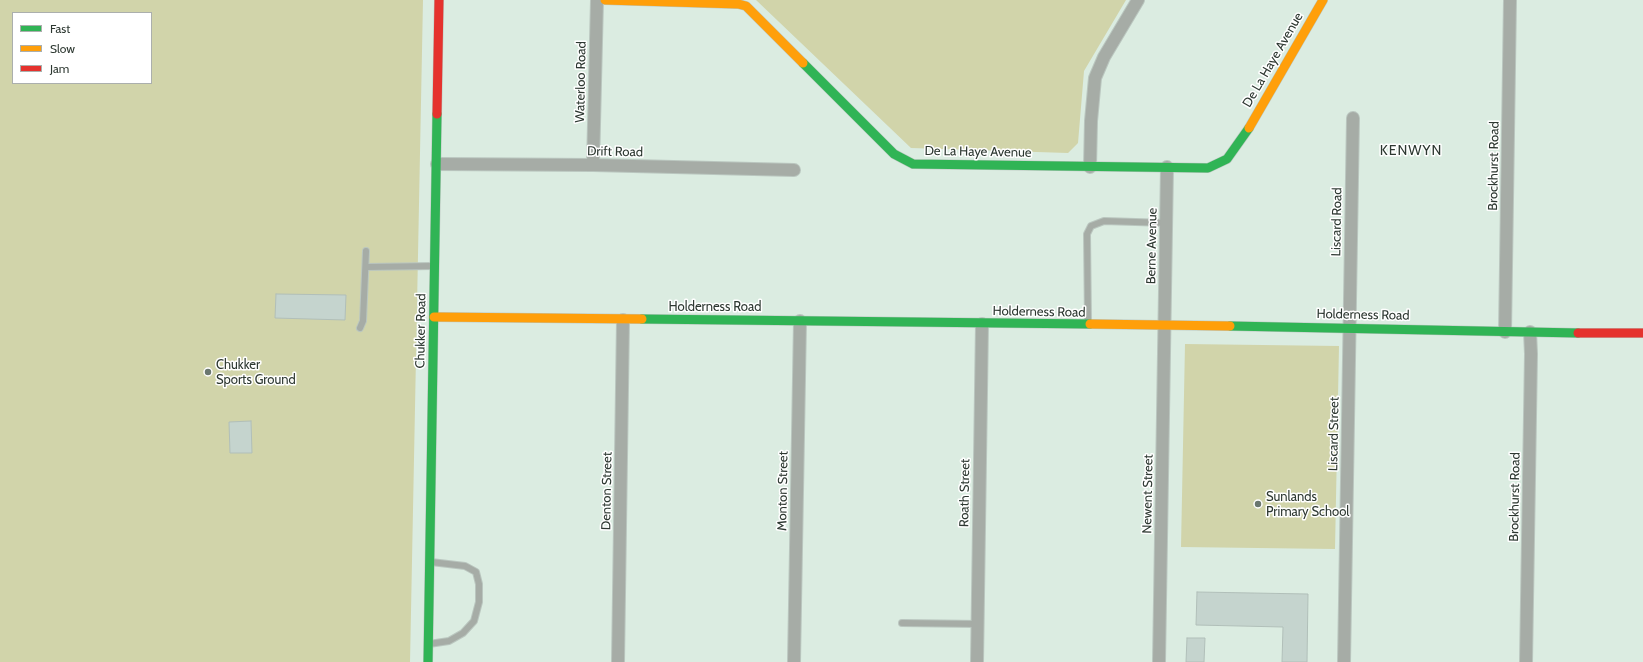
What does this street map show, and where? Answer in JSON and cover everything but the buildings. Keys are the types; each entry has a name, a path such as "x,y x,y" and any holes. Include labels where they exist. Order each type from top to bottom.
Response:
{"street":[{"name":"Chukker Road","path":"428,662 439,0"},
{"name":"Waterloo Road","path":"593,165 597,0"},
{"name":"De La Haye Avenue","path":"605,0 738,4 746,6 894,154 913,164 1208,168 1227,159 1245,135 1323,0"},
{"path":"1090,167 1091,115 1096,78 1104,57 1138,0"},
{"name":"Brockhurst Road","path":"1505,332 1510,0"},
{"name":"Liscard Road","path":"1350,327 1353,118"},
{"name":"Drift Road","path":"437,164 593,165 794,170"},
{"name":"Berne Avenue","path":"1165,326 1167,167"},
{"name":"Holderness Road","path":"434,317 1350,327 1505,332 1643,333"},
{"name":"Denton Street","path":"618,662 624,320"},
{"name":"Monton Street","path":"794,662 800,321"},
{"name":"Roath Street","path":"977,662 982,324"},
{"name":"Newent Street","path":"1159,662 1165,326"},
{"name":"Liscard Street","path":"1344,662 1350,327"},
{"name":"Brockhurst Road","path":"1526,662 1531,354 1530,332"}],"lane":[{"path":"1088,325 1088,234 1091,226 1104,221 1167,223"},
{"path":"360,328 363,321 366,251"},
{"path":"366,267 435,266"},
{"path":"428,644 449,641 464,633 474,621 479,602 479,584 476,572 465,566 430,561"},
{"path":"902,623 978,624"}],"green space":[{"name":"Chukker Sports Ground","path":"0,0 423,0 410,662 0,662"},
{"path":"756,0 1126,0 1084,71 1078,143 1068,153 911,148"},
{"path":"1185,344 1339,346 1335,549 1181,547"}],"traffic: fast":[{"path":"803,63 894,154 913,164 1208,168 1227,159 1249,128"},
{"path":"428,662 437,114"},
{"path":"642,319 1090,324"},
{"path":"1230,326 1578,333"}],"traffic: slow":[{"path":"605,0 738,4 746,6 803,63"},
{"path":"1249,128 1323,0"},
{"path":"434,317 642,319"},
{"path":"1090,324 1230,326"}],"traffic: jam":[{"path":"437,114 439,0"},
{"path":"1578,333 1643,333"}],"place":[{"name":"Chukker Sports Ground","path":"208,372"},
{"name":"Sunlands Primary School","path":"1258,504"}],"district":[{"name":"KENWYN","path":"1411,151"}]}
